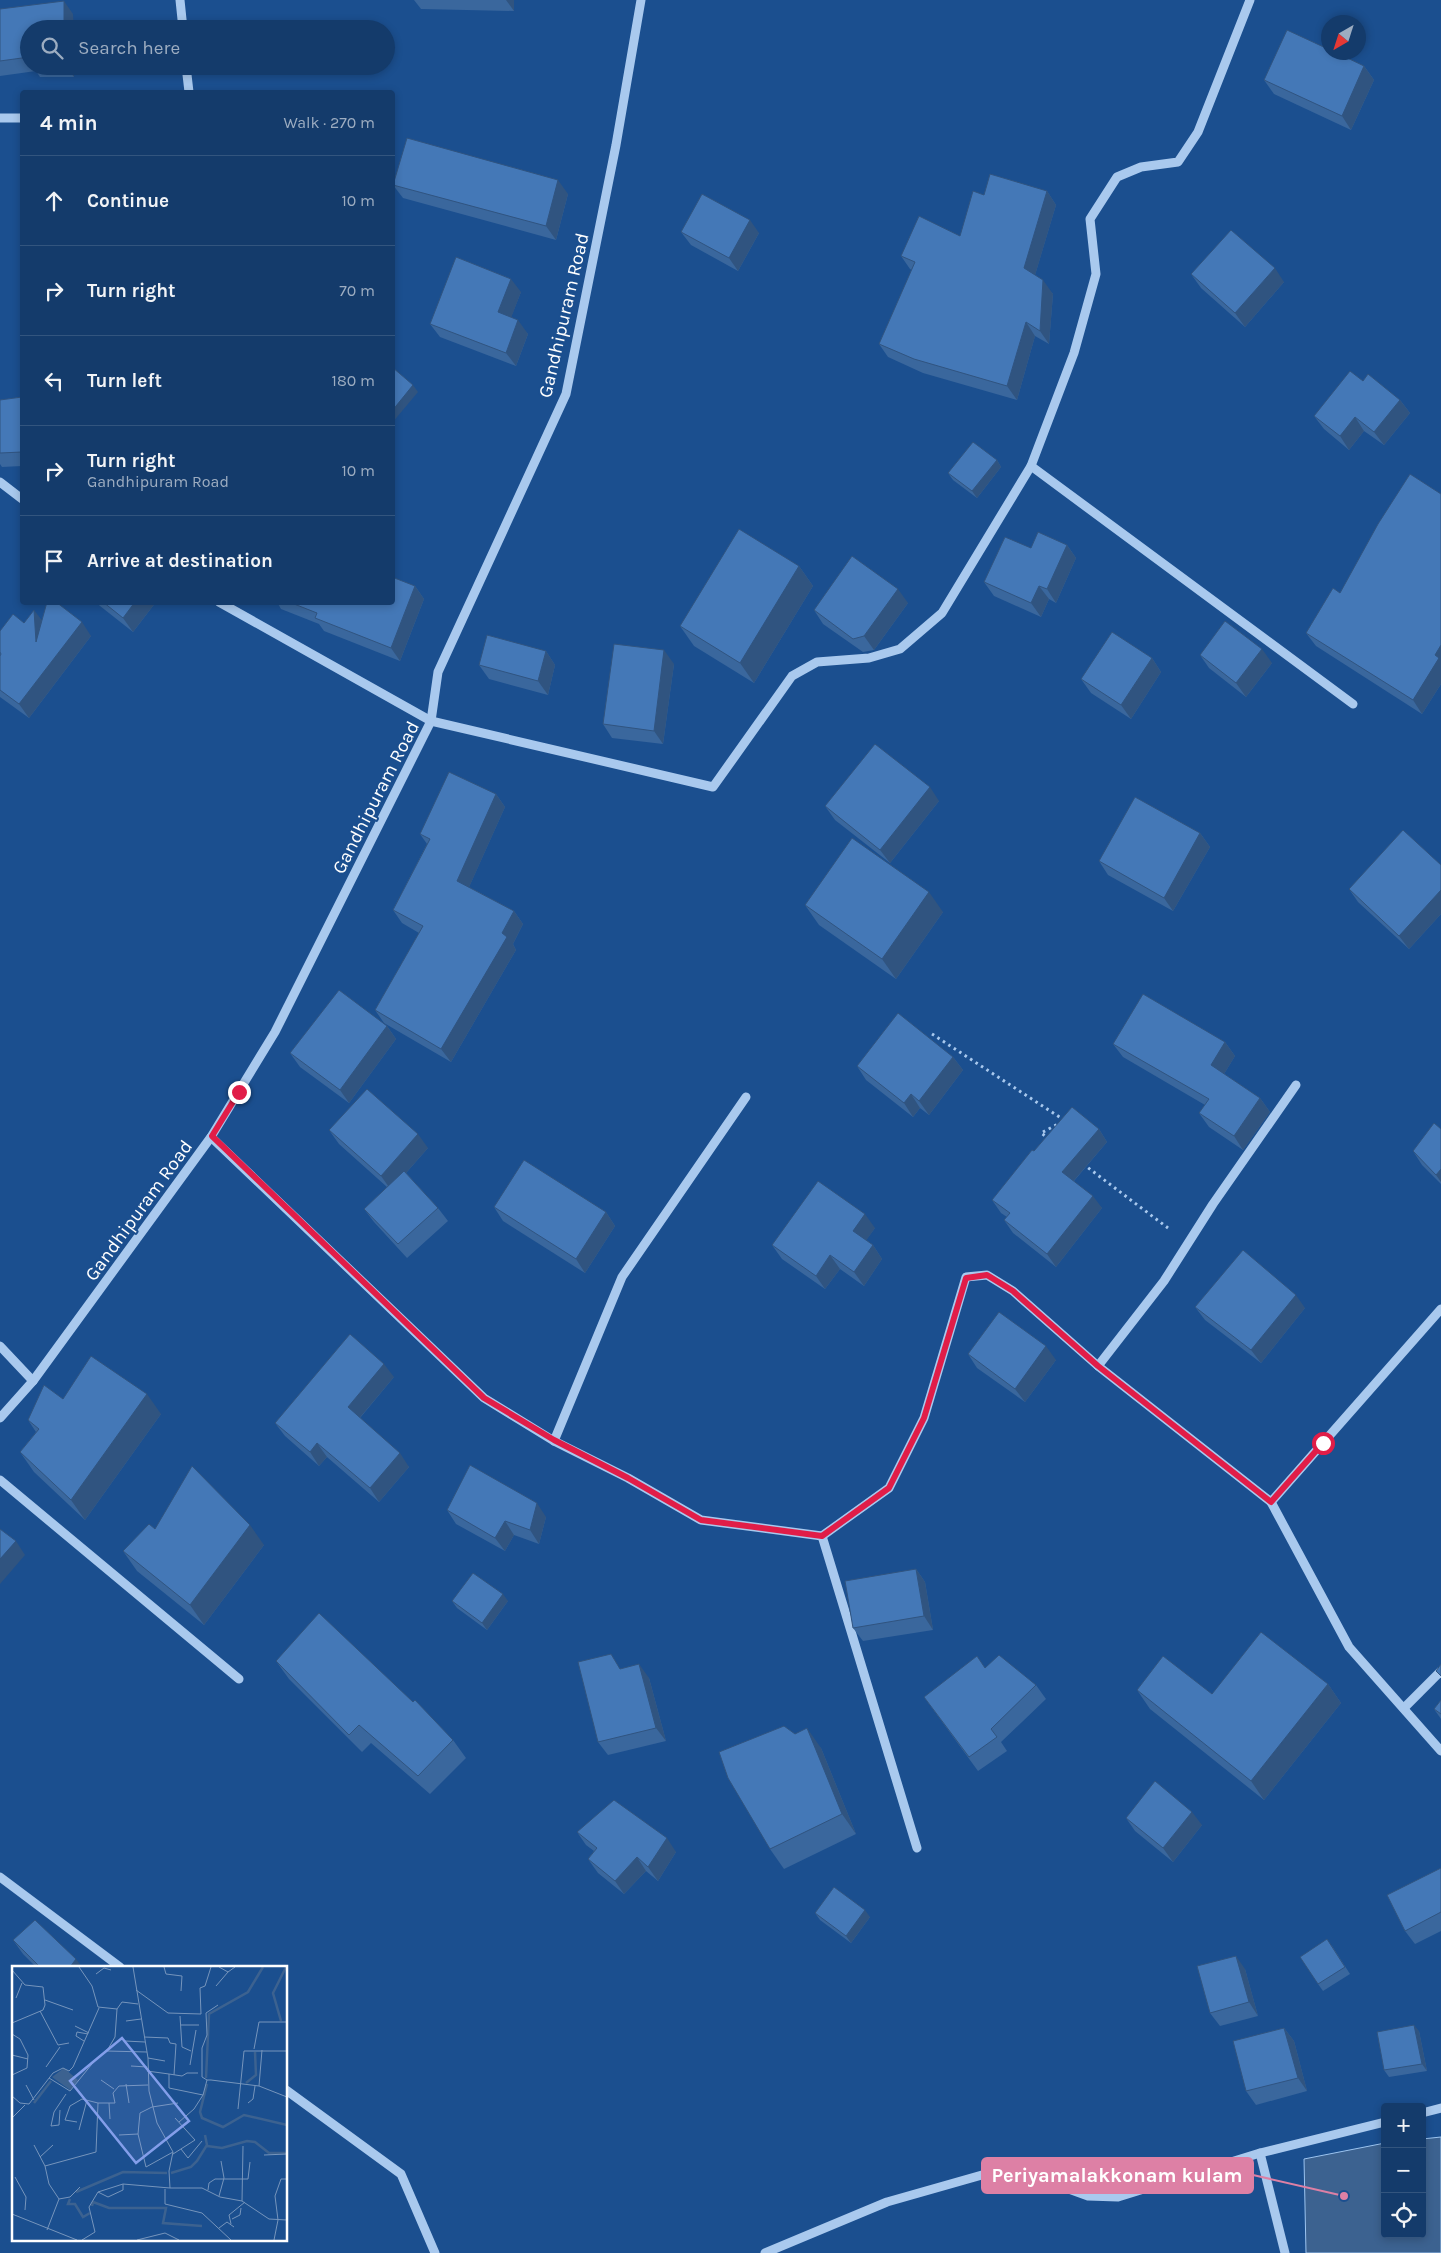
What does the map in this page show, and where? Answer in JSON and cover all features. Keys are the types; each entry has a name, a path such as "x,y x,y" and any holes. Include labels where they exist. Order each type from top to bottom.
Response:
{"street":[{"path":"180,0 182,20"},
{"name":"Gandhipuram Road","path":"0,1418 33,1381 212,1136 276,1032 432,721 438,672 566,394 616,146 641,0"},
{"path":"224,605 432,721 713,787 792,676 818,662 869,658 900,649 942,613 1031,466 1074,353 1096,274 1090,219 1116,178 1141,167 1178,162 1198,132 1250,0"},
{"path":"187,75 189,90"},
{"path":"0,118 20,118"},
{"path":"1031,466 1353,704"},
{"path":"0,482 20,497"},
{"path":"1098,1366 1164,1281 1296,1085"},
{"path":"554,1440 622,1277 746,1097"},
{"path":"212,1136 484,1398 554,1440 628,1478 701,1520 822,1536 889,1488 924,1418 966,1278 987,1275 1013,1291 1098,1366 1271,1502 1349,1647 1441,1751"},
{"path":"1271,1502 1441,1309"},
{"path":"0,1346 33,1381"},
{"path":"0,1480 239,1679"},
{"path":"822,1536 917,1848"},
{"path":"1404,1708 1441,1671"},
{"path":"0,1877 119,1966"},
{"path":"288,2091 401,2174 435,2253"},
{"path":"1426,2112 1441,2108"},
{"path":"765,2253 887,2202 989,2173 1044,2180 1088,2196 1118,2197 1260,2153 1381,2123"},
{"path":"1260,2153 1285,2253"}],"path":[{"path":"932,1034 1065,1120 1041,1133 1057,1145"},
{"path":"1080,1162 1188,1244"}],"water":[{"path":"1441,2137 1441,2253 1306,2253 1304,2159 1381,2144 1381,2238 1426,2238 1426,2139"}],"building":[{"path":"64,1 64,20 20,20 20,58 0,61 0,9"},
{"path":"1287,30 1321,46 1321,60 1352,60 1364,66 1342,116 1264,80"},
{"path":"407,138 558,180 546,226 395,186 395,178"},
{"path":"990,174 1047,191 1024,268 1043,280 1040,331 1026,322 1007,386 914,359 879,344 915,262 901,256 919,216 960,236 973,191 984,195"},
{"path":"702,194 750,220 729,258 681,232"},
{"path":"1231,230 1275,268 1235,313 1191,274"},
{"path":"456,257 511,279 498,312 518,320 506,353 430,324"},
{"path":"395,370 413,385 395,407"},
{"path":"1350,371 1363,381 1368,374 1400,400 1374,432 1355,417 1340,436 1314,416"},
{"path":"20,397 20,452 0,453 0,400"},
{"path":"973,442 997,460 972,491 948,473"},
{"path":"1410,474 1441,494 1441,645 1435,655 1439,658 1413,700 1306,633 1333,588 1340,593 1378,524"},
{"path":"739,529 799,566 740,663 680,626"},
{"path":"1038,532 1067,545 1047,589 1039,586 1031,603 984,582 1005,537 1031,548"},
{"path":"852,556 898,589 864,636 853,639 814,610"},
{"path":"395,578 415,586 391,648 315,618 317,613 297,605 395,605"},
{"path":"46,605 60,605 82,622 19,704 0,690 0,631 13,614 24,623 34,610 36,642"},
{"path":"107,605 133,605 123,618"},
{"path":"1225,621 1262,649 1236,683 1200,655"},
{"path":"1112,632 1152,658 1121,705 1081,679"},
{"path":"487,635 546,651 538,681 479,665"},
{"path":"614,644 664,650 654,731 603,724"},
{"path":"875,744 930,787 880,850 825,806"},
{"path":"449,772 496,794 457,881 514,911 502,933 507,937 441,1049 375,1010 423,926 393,910 430,839 420,834"},
{"path":"1135,797 1200,833 1164,898 1099,861"},
{"path":"1403,830 1441,865 1441,890 1399,936 1349,889"},
{"path":"852,838 929,892 882,959 805,905"},
{"path":"339,990 387,1026 340,1090 290,1053"},
{"path":"1143,994 1225,1042 1211,1065 1260,1098 1234,1136 1199,1113 1209,1099 1113,1044"},
{"path":"898,1013 953,1057 919,1101 911,1094 904,1103 857,1066"},
{"path":"367,1089 418,1134 381,1176 329,1130"},
{"path":"1072,1107 1099,1129 1062,1172 1093,1196 1047,1254 1004,1220 1010,1213 992,1200 1032,1150 1034,1151"},
{"path":"1434,1123 1441,1129 1441,1169 1436,1175 1413,1151"},
{"path":"524,1160 606,1212 576,1259 494,1207"},
{"path":"404,1171 438,1208 398,1244 364,1209"},
{"path":"818,1181 865,1214 853,1231 873,1245 854,1272 830,1255 816,1276 772,1245"},
{"path":"1243,1250 1296,1295 1251,1350 1195,1307"},
{"path":"999,1312 1046,1346 1015,1389 968,1354"},
{"path":"350,1334 384,1364 348,1407 400,1453 370,1488 317,1443 310,1452 275,1423"},
{"path":"91,1356 147,1394 71,1500 20,1452 39,1429 28,1420 44,1385 63,1399"},
{"path":"470,1465 537,1503 530,1530 505,1521 495,1538 447,1510"},
{"path":"192,1466 250,1525 190,1605 123,1551 149,1524 155,1529"},
{"path":"0,1529 16,1541 0,1559"},
{"path":"916,1569 924,1616 853,1628 845,1581"},
{"path":"473,1573 503,1594 482,1623 452,1601"},
{"path":"319,1613 413,1702 415,1700 453,1740 418,1776 359,1725 349,1735 276,1661"},
{"path":"1261,1632 1328,1684 1251,1781 1137,1690 1163,1656 1212,1694"},
{"path":"611,1654 620,1669 639,1664 656,1728 598,1742 578,1662"},
{"path":"999,1655 1036,1685 991,1729 997,1737 969,1757 924,1697 977,1656 985,1668"},
{"path":"1441,1664 1441,1676 1436,1671"},
{"path":"1441,1700 1441,1714 1434,1709"},
{"path":"784,1726 795,1734 807,1728 842,1814 770,1849 728,1778 719,1752"},
{"path":"1155,1781 1192,1812 1163,1848 1126,1818"},
{"path":"614,1800 667,1838 648,1867 637,1857 615,1881 588,1859 597,1848 577,1832"},
{"path":"1441,1868 1441,1912 1405,1931 1387,1895"},
{"path":"834,1887 865,1910 846,1936 815,1913"},
{"path":"35,1920 76,1959 71,1966 39,1966 13,1940"},
{"path":"1327,1939 1345,1967 1318,1984 1300,1957"},
{"path":"1236,1956 1249,2002 1210,2013 1197,1966"},
{"path":"1414,2025 1422,2064 1384,2070 1377,2032"},
{"path":"1284,2028 1298,2078 1246,2091 1233,2041"}],"place":[{"name":"Periyamalakkonam kulam","path":"1344,2196"}],"route":[{"path":"239,1092 212,1136 484,1398 554,1440 628,1478 701,1520 822,1536 889,1488 924,1418 966,1278 987,1275 1013,1291 1098,1366 1271,1502 1323,1443"}]}
